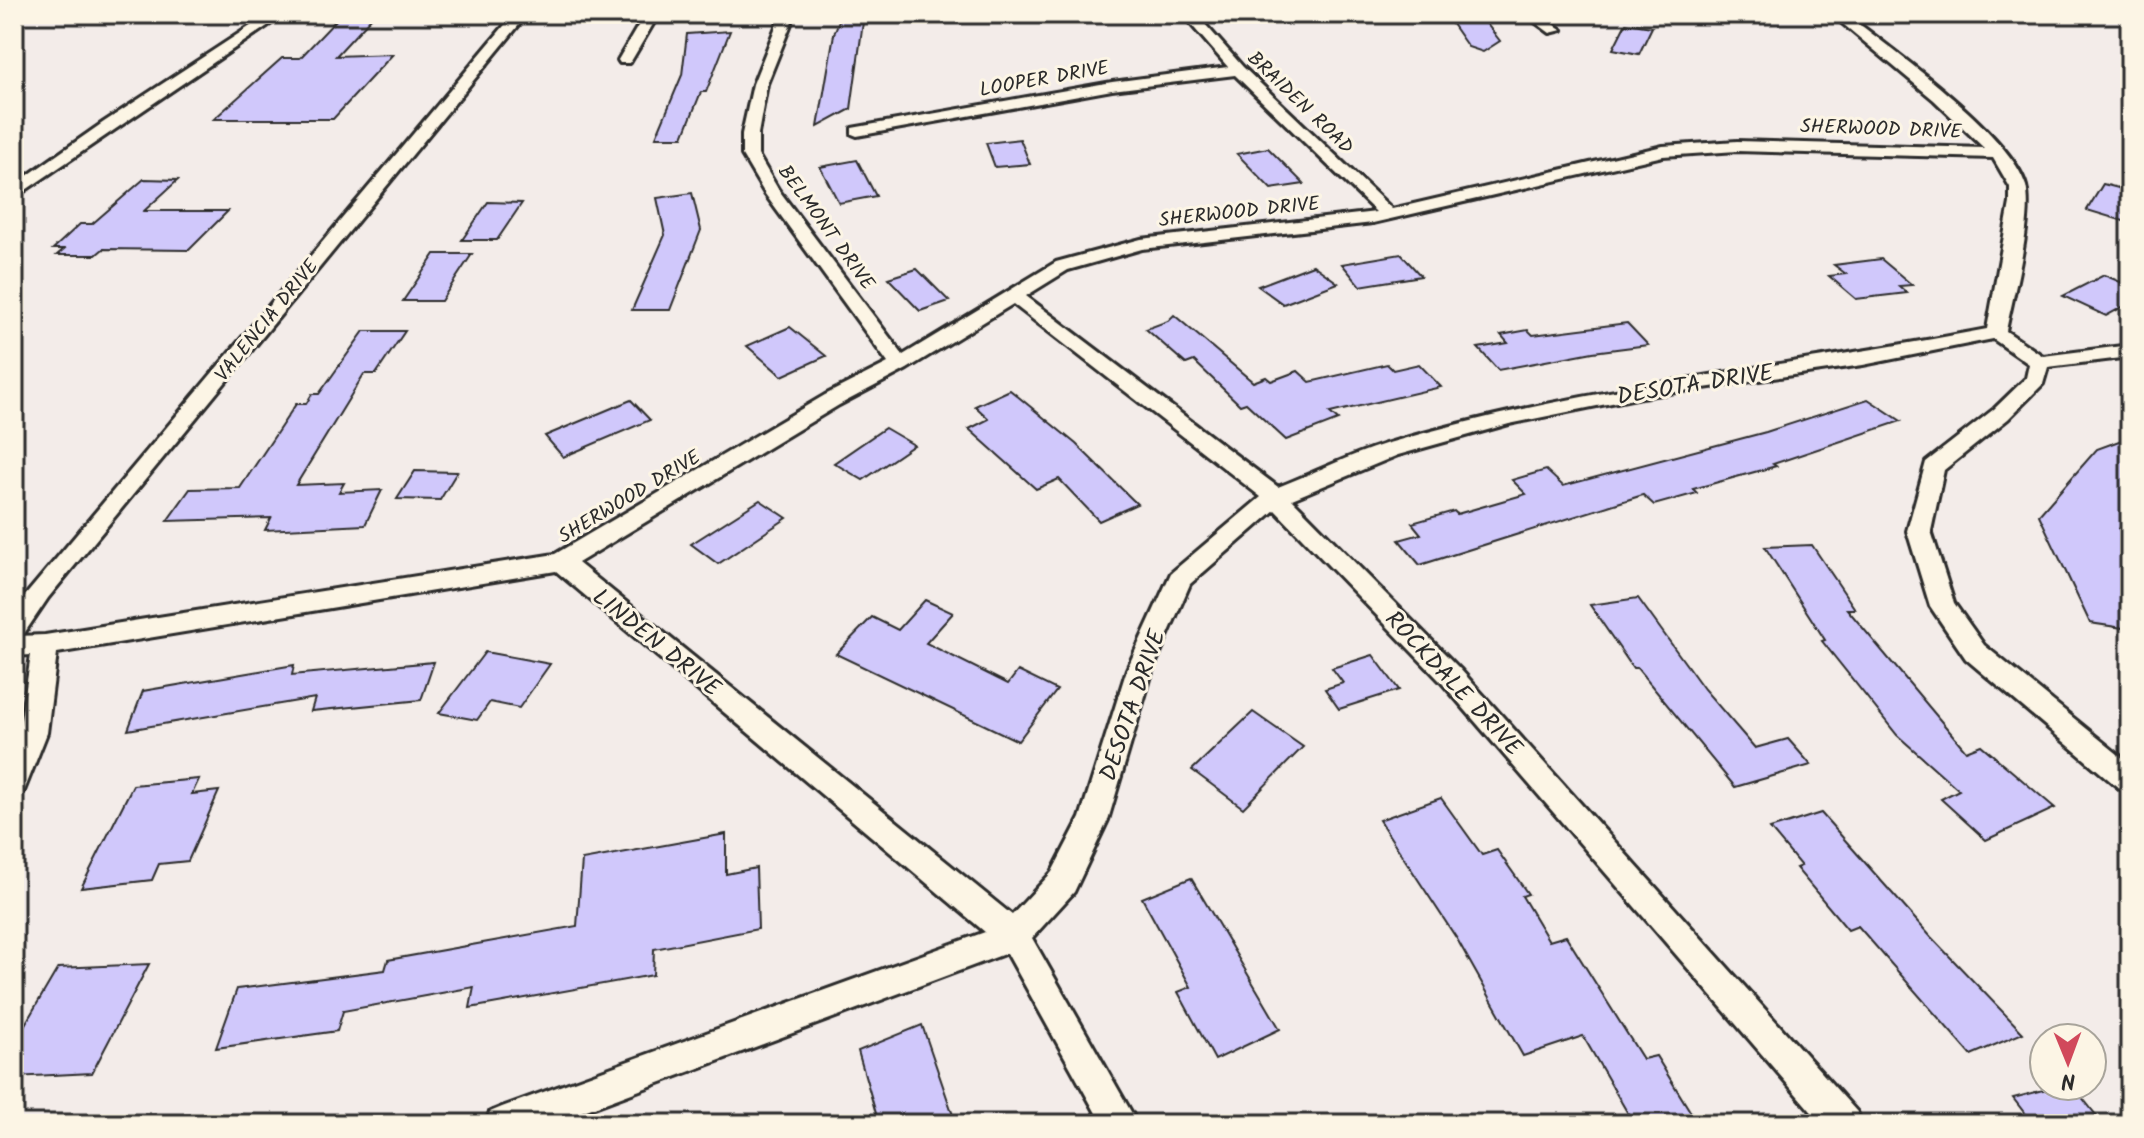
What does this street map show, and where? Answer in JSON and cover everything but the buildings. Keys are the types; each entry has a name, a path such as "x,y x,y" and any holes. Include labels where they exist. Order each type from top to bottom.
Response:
{"street":[{"path":"14,193 109,125 278,14"},
{"name":"VALENCIA DRIVE","path":"14,628 39,592 521,14"},
{"path":"625,60 652,14"},
{"name":"BELMONT DRIVE","path":"788,14 760,84 750,134 750,155 771,190 900,365"},
{"name":"BRAIDEN ROAD","path":"1189,14 1238,70 1389,215"},
{"path":"1531,14 1555,30"},
{"path":"1838,14 1962,116 2015,175 2018,186 2016,216 1996,333 2039,362 2130,351"},
{"name":"LOOPER DRIVE","path":"857,131 1112,86 1238,70"},
{"name":"SHERWOOD DRIVE","path":"561,562 832,400 900,365 1062,266 1141,244 1389,215 1663,151 1737,146 1997,153"},
{"name":"ROCKDALE DRIVE","path":"1013,295 1276,497 1451,676 1845,1124"},
{"name":"DESOTA DRIVE","path":"502,1124 1014,936 1063,882 1094,820 1140,669 1180,579 1276,497 1390,450 1508,418 1641,391 1863,359 1996,333"},
{"path":"2039,362 2036,380 2001,414 1934,467 1919,531 1942,606 1975,652 2130,781"},
{"path":"14,646 45,645 561,562"},
{"name":"LINDEN DRIVE","path":"561,562 1014,936 1121,1124"},
{"path":"14,783 33,733 45,645"}]}
